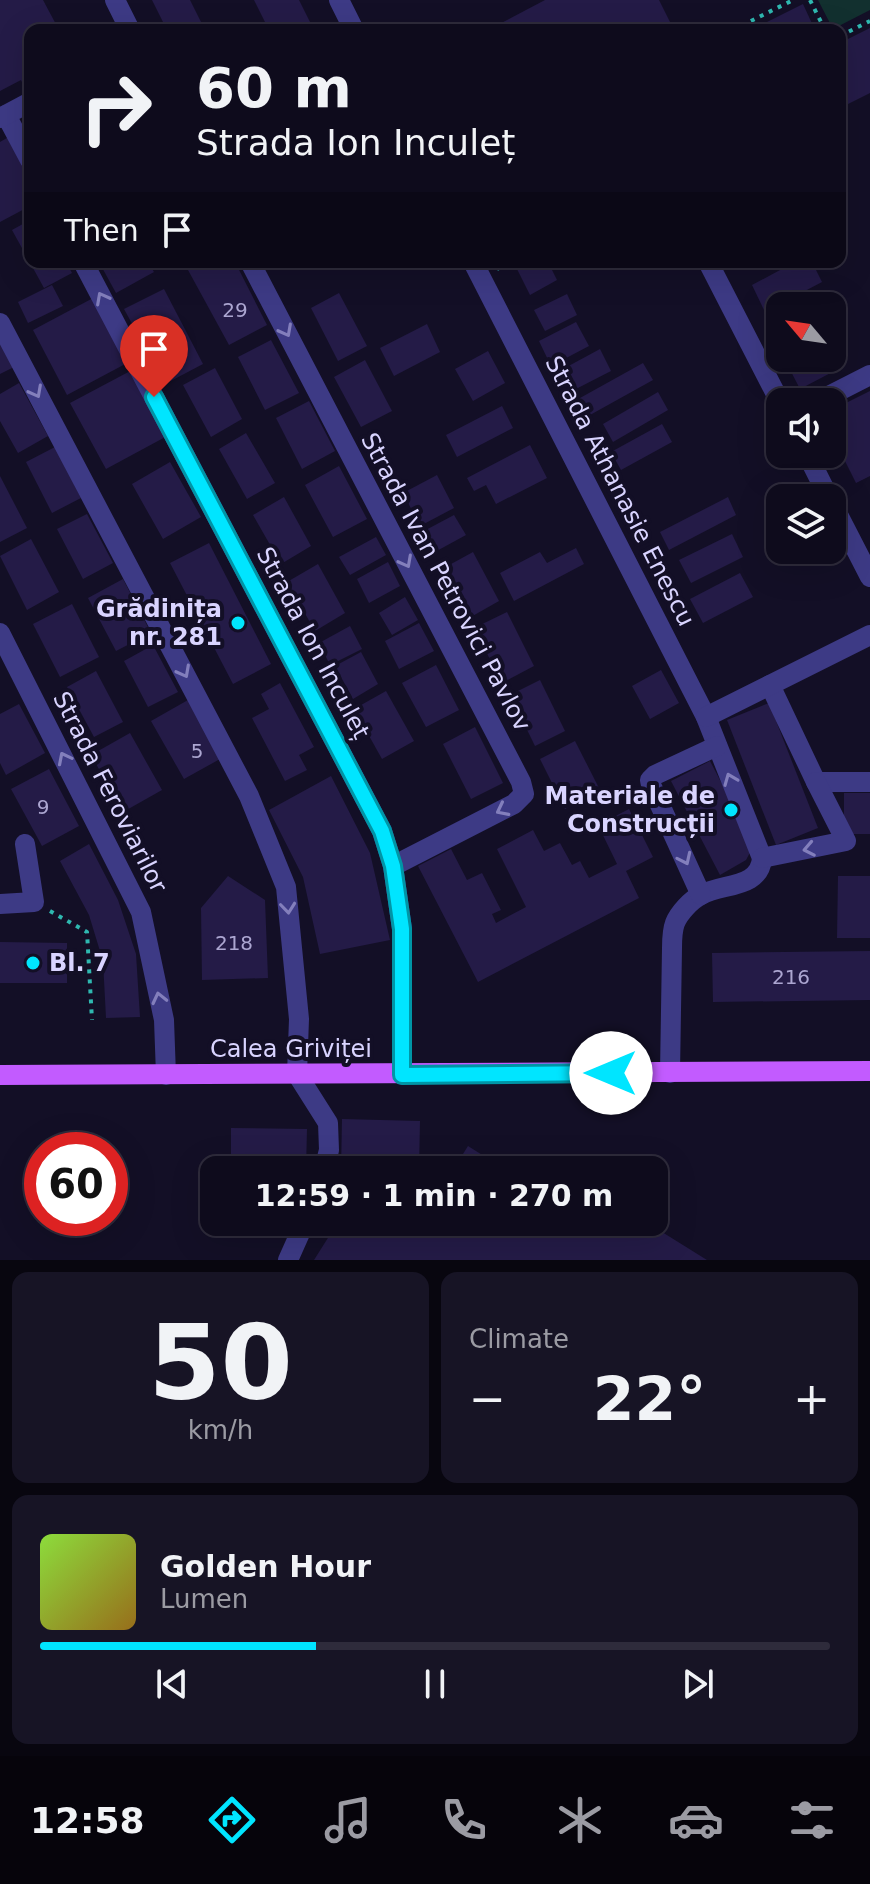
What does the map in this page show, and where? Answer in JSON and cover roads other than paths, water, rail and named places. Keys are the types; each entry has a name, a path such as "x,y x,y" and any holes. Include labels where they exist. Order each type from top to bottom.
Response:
{"main road":[{"name":"Calea Griviței","path":"0,1075 870,1071"}],"street":[{"path":"115,0 127,24"},
{"path":"339,0 351,24"},
{"path":"24,105 3,117 24,150"},
{"name":"Strada Ion Inculeț","path":"86,268 382,831 393,866 402,929 402,1075"},
{"name":"Strada Ivan Petrovici Pavlov","path":"253,268 521,782 524,794 514,804 393,866"},
{"name":"Strada Athanasie Enescu","path":"477,268 706,717 762,858"},
{"path":"711,268 773,388"},
{"path":"0,323 249,796 286,887 298,1007 297,1074 328,1123 328,1156"},
{"path":"844,388 870,375"},
{"path":"846,530 870,577"},
{"name":"Strada Feroviarilor","path":"0,633 141,912 164,1020 166,1075"},
{"path":"706,717 870,635"},
{"path":"670,1073 672,934 682,912 701,895 752,879 762,866 762,858 846,841 770,685"},
{"path":"701,895 650,780 717,746"},
{"path":"816,782 870,782"},
{"path":"0,904 34,902 25,844"},
{"path":"288,1260 299,1236"}],"place":[{"name":"Grădinița nr. 281","path":"238,623"},
{"name":"Materiale de Construcții","path":"731,810"},
{"name":"Bl. 7","path":"33,963"}]}
